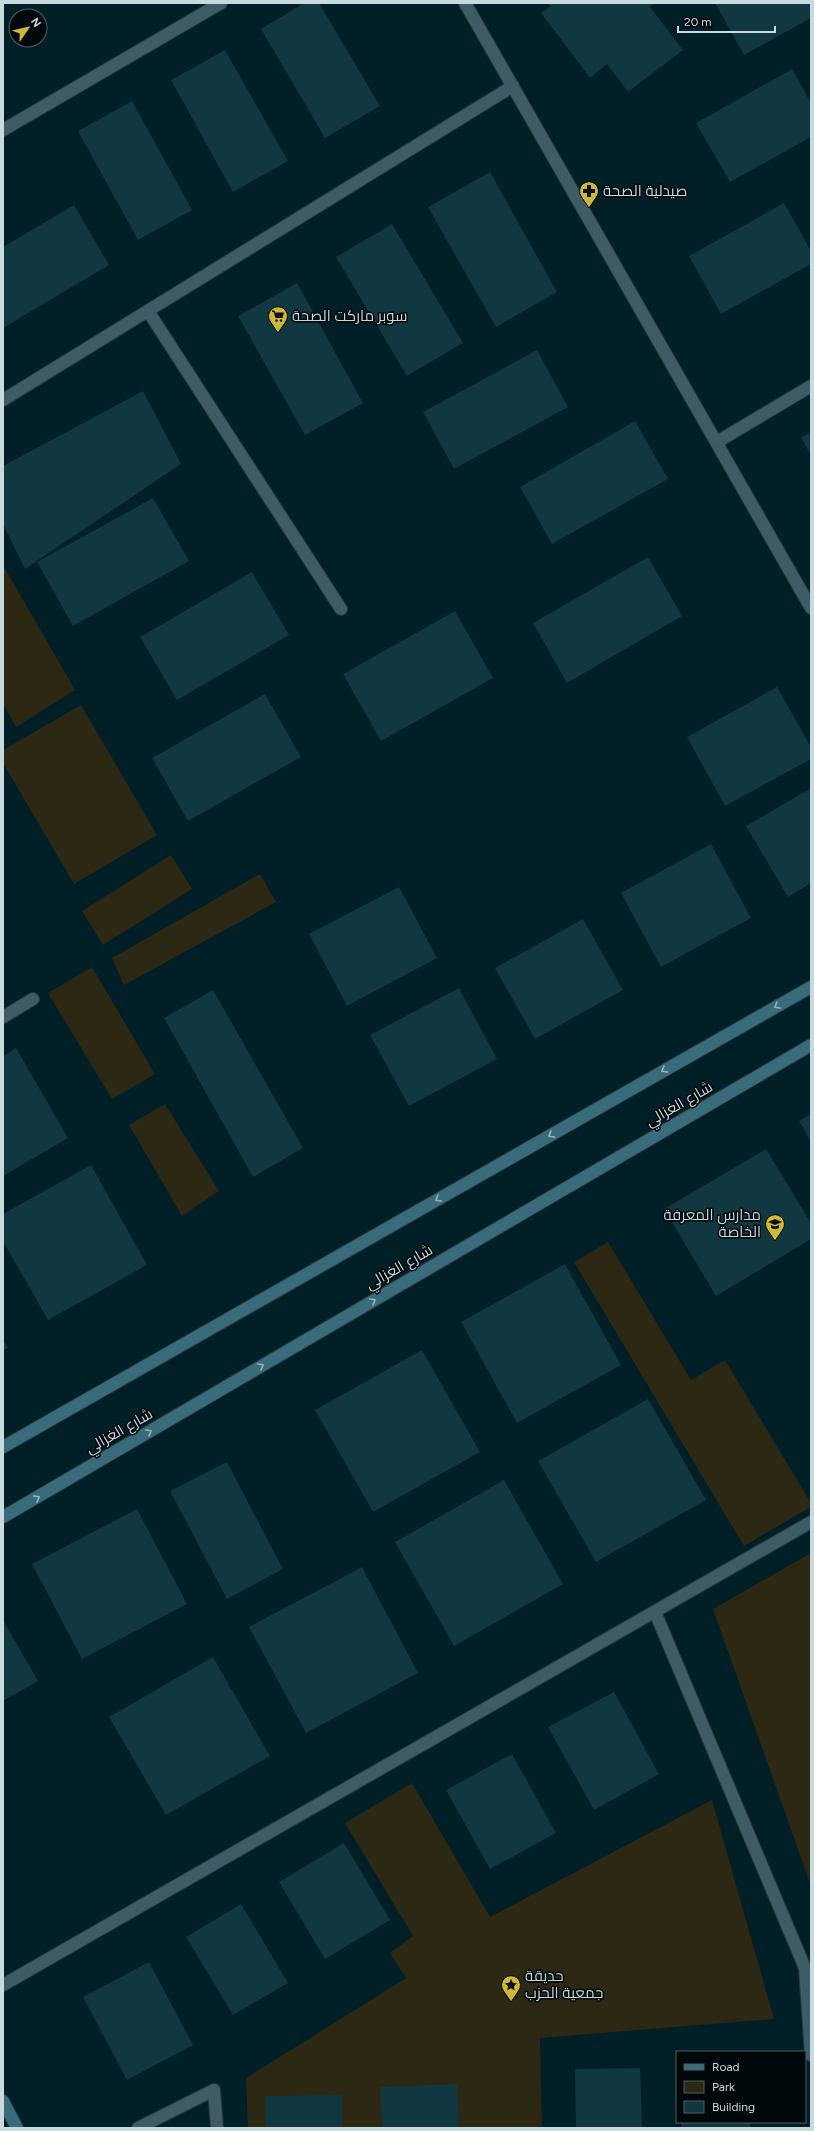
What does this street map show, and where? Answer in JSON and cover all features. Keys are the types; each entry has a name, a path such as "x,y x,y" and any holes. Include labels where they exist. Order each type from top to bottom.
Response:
{"main road":[{"path":"3,1447 811,986"},
{"name":"شارع الغزالي","path":"3,1517 811,1045"},
{"path":"3,2101 17,2128"}],"street":[{"path":"3,130 222,3"},
{"path":"465,3 811,608"},
{"path":"3,400 512,86"},
{"path":"148,311 340,609"},
{"path":"717,442 811,386"},
{"path":"3,1017 33,999"},
{"path":"3,1985 811,1522"},
{"path":"655,1612 805,1968 811,2055"},
{"path":"138,2128 214,2090 217,2128"}],"green space":[{"path":"3,565 75,690 16,727 3,704"},
{"path":"81,705 157,835 74,884 3,763 3,750"},
{"path":"171,855 192,889 103,945 82,911"},
{"path":"260,874 276,902 124,985 112,958"},
{"path":"92,967 155,1074 112,1099 48,993"},
{"path":"165,1104 219,1191 182,1216 129,1125"},
{"path":"608,1242 691,1380 725,1360 811,1503 811,1507 744,1546 574,1262"},
{"path":"811,1553 811,1886 713,1609"},
{"path":"412,1783 490,1917 712,1800 774,2019 540,2038 542,2128 248,2128 246,2078 406,1978 390,1953 413,1936 345,1823"}],"building":[{"path":"304,3 319,3 380,106 325,138 261,29"},
{"path":"548,3 655,3 650,7 683,50 628,92 607,64 590,78 541,13 551,6"},
{"path":"715,3 811,3 811,18 744,55"},
{"path":"225,50 288,161 233,192 171,80"},
{"path":"792,69 811,103 811,137 730,182 696,123"},
{"path":"132,101 192,210 138,240 78,131"},
{"path":"490,172 557,292 496,327 428,207"},
{"path":"784,203 811,251 811,264 721,314 689,256"},
{"path":"74,205 109,265 3,328 3,247"},
{"path":"392,224 463,343 407,376 336,257"},
{"path":"297,283 363,403 305,435 238,316"},
{"path":"537,350 568,407 454,469 423,412"},
{"path":"143,391 181,464 25,569 3,524 3,466"},
{"path":"635,421 668,479 552,544 520,487"},
{"path":"811,432 811,455 801,438"},
{"path":"153,498 189,561 73,626 37,562"},
{"path":"648,557 682,616 567,683 533,623"},
{"path":"252,572 289,635 177,700 140,637"},
{"path":"455,611 493,678 381,741 343,674"},
{"path":"777,687 811,747 811,759 725,806 687,737"},
{"path":"265,694 301,757 188,821 152,758"},
{"path":"811,788 811,883 788,897 746,826"},
{"path":"711,844 751,918 661,967 621,893"},
{"path":"399,887 437,958 347,1006 309,934"},
{"path":"583,919 623,990 535,1039 495,968"},
{"path":"459,988 497,1059 409,1106 370,1035"},
{"path":"213,990 303,1148 253,1177 164,1018"},
{"path":"16,1048 68,1138 3,1176 3,1056"},
{"path":"811,1114 811,1142 799,1121"},
{"path":"766,1149 811,1223 811,1239 716,1296 664,1209"},
{"path":"91,1165 147,1265 48,1320 3,1241 3,1214"},
{"path":"565,1264 621,1365 517,1423 461,1322"},
{"path":"3,1340 8,1348 3,1351"},
{"path":"422,1350 480,1452 373,1512 315,1410"},
{"path":"648,1399 706,1500 596,1562 538,1461"},
{"path":"227,1462 283,1569 227,1599 170,1491"},
{"path":"504,1480 563,1584 454,1646 395,1542"},
{"path":"137,1509 187,1604 82,1659 32,1564"},
{"path":"362,1567 418,1673 306,1733 249,1627"},
{"path":"3,1620 38,1681 3,1701"},
{"path":"213,1657 270,1756 166,1815 109,1717"},
{"path":"614,1692 659,1774 594,1810 548,1727"},
{"path":"512,1754 556,1833 490,1869 446,1790"},
{"path":"344,1843 390,1920 325,1959 279,1882"},
{"path":"241,1904 288,1983 233,2015 186,1937"},
{"path":"149,1962 193,2045 127,2080 83,1997"},
{"path":"640,2068 642,2128 576,2128 575,2069"},
{"path":"457,2084 459,2128 382,2128 380,2087"},
{"path":"342,2095 342,2128 266,2128 265,2096"},
{"path":"681,2123 750,2123 750,2128 681,2128"}],"place":[{"name":"صيدلية الصحة","path":"589,208"},
{"name":"سوبر ماركت الصحة","path":"278,333"},
{"name":"مدارس المعرفة الخاصة","path":"775,1241"},
{"name":"حديقة جمعية الحزب","path":"511,2002"}]}
